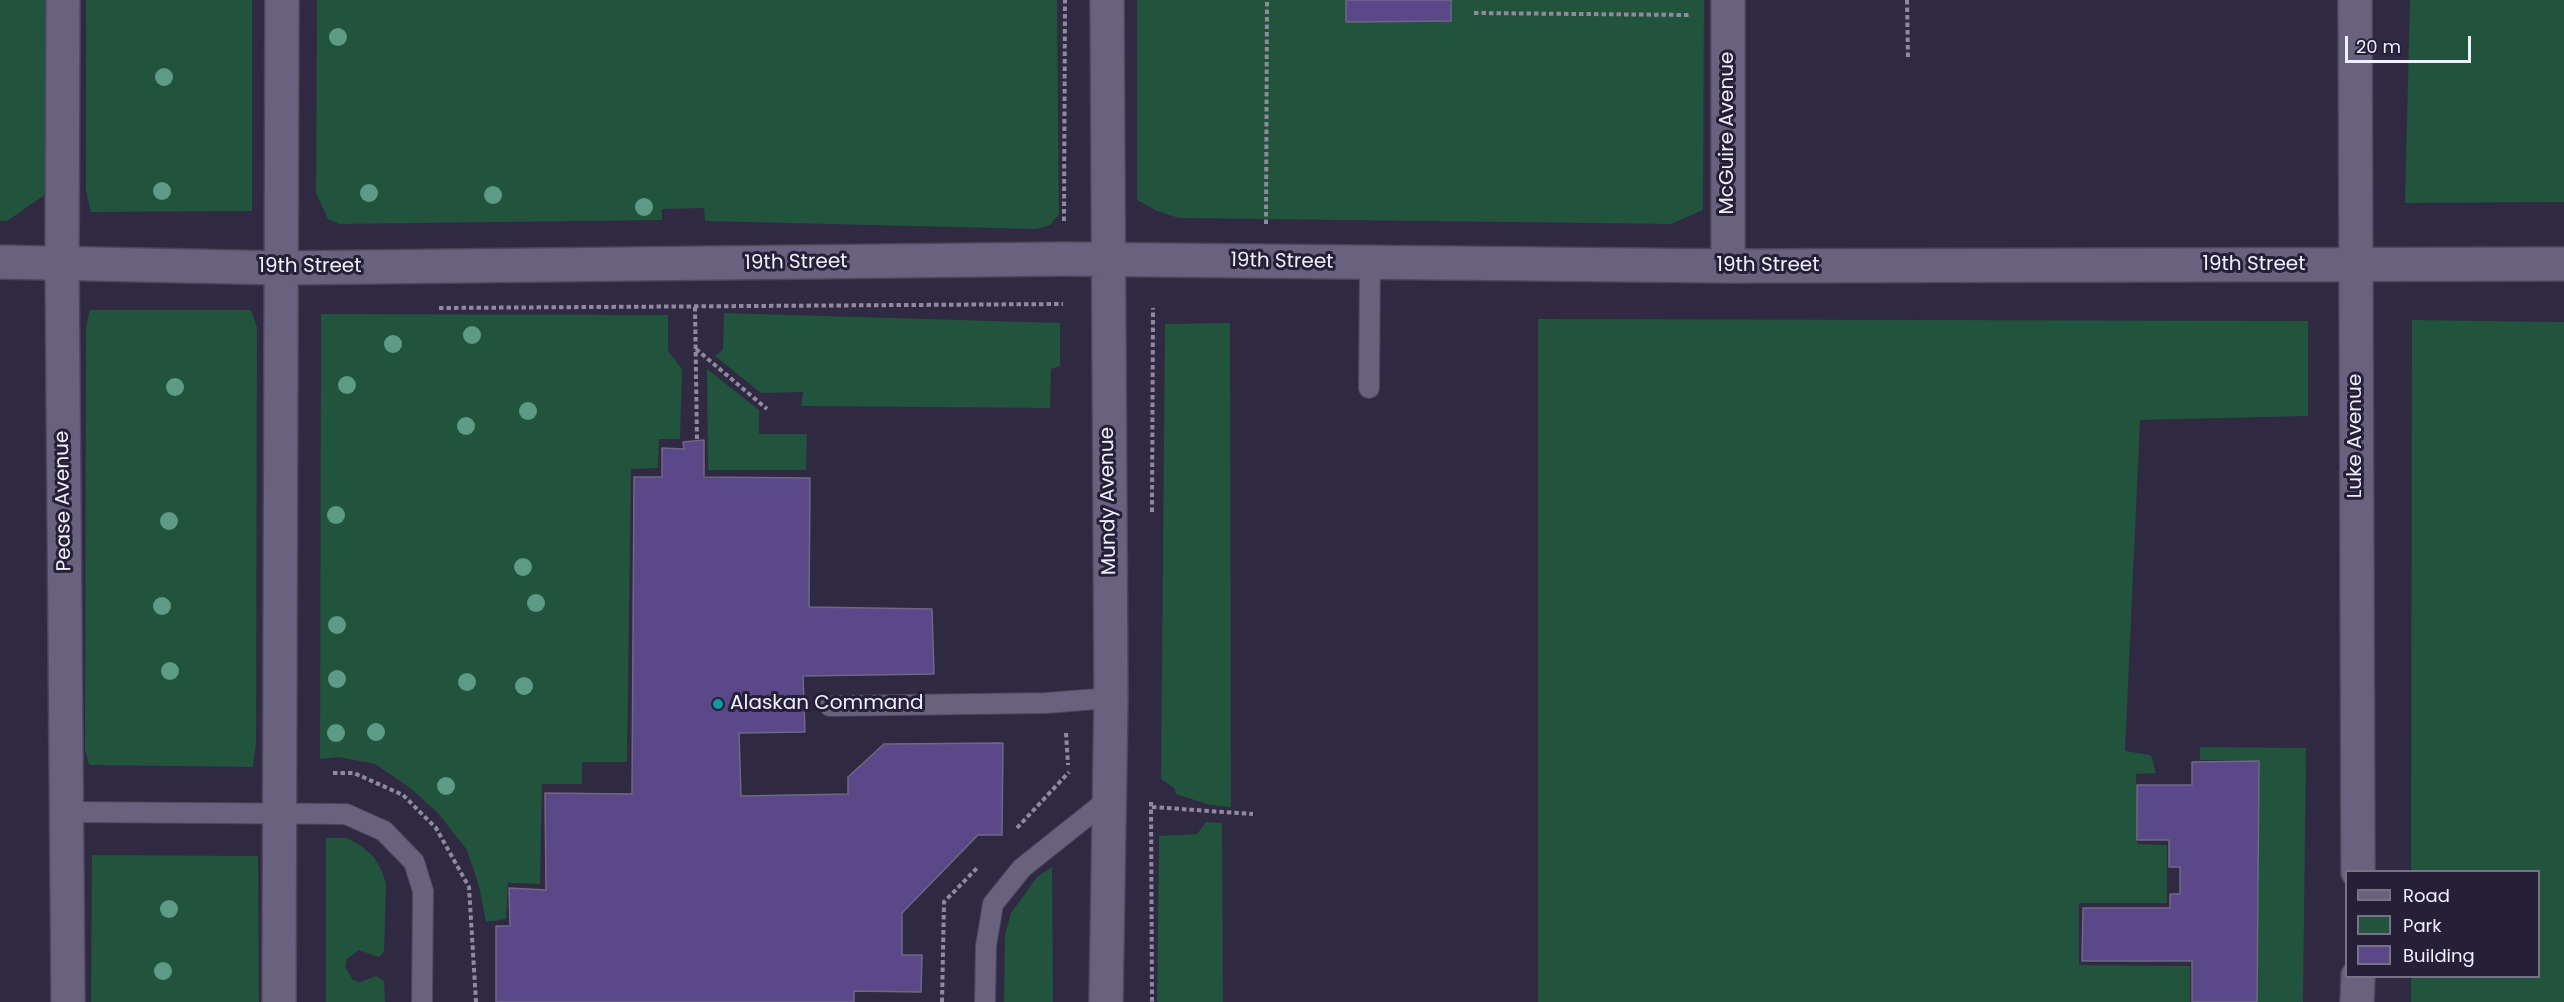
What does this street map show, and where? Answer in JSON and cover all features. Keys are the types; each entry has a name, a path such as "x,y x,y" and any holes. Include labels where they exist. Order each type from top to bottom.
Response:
{"street":[{"name":"Pease Avenue","path":"63,0 62,261 68,1002"},
{"path":"279,1002 282,0"},
{"name":"Mundy Avenue","path":"1106,1002 1111,698 1107,0"},
{"name":"McGuire Avenue","path":"1728,0 1728,266"},
{"name":"Luke Avenue","path":"2355,0 2358,870"},
{"name":"19th Street","path":"0,262 62,261 282,268 1109,260 1728,266 2564,264"},
{"path":"2357,1002 2358,978"}],"lane":[{"path":"1369,388 1370,262"},
{"path":"830,706 1045,703 1111,698"},
{"path":"985,1002 986,946 993,904 1022,868 1110,798"},
{"path":"68,812 346,814 384,831 414,862 423,891 422,1002"}],"path":[{"path":"1065,0 1065,220"},
{"path":"1266,225 1267,0"},
{"path":"1907,0 1908,57"},
{"path":"1474,13 1690,15"},
{"path":"427,308 1063,304"},
{"path":"695,307 697,441"},
{"path":"695,348 767,409"},
{"path":"1151,807 1252,814"}],"green space":[{"path":"0,0 45,0 46,194 7,221 0,221"},
{"path":"86,0 252,0 252,211 91,212 86,191"},
{"path":"317,0 1057,0 1059,214 1050,225 1036,229 705,221 704,208 662,209 662,220 339,224 328,219 316,193"},
{"path":"1137,0 1346,0 1346,22 1451,21 1451,0 1704,0 1703,210 1671,224 1179,218 1157,211 1137,200"},
{"path":"2410,0 2564,0 2564,202 2405,203"},
{"path":"90,310 251,310 257,327 256,742 253,767 89,765 85,750 86,327"},
{"path":"724,313 1060,323 1060,366 1051,369 1050,408 801,406 803,392 761,393 715,356 723,350"},
{"path":"321,314 668,315 668,351 682,369 680,439 659,439 658,468 631,469 627,762 582,762 582,784 542,784 540,884 508,883 506,919 486,922 479,886 467,850 438,813 409,787 375,764 339,757 320,759"},
{"path":"1538,319 2308,321 2308,416 2140,420 2125,751 2151,755 2156,773 2136,774 2137,844 2167,845 2167,903 2079,903 2079,965 2190,966 2190,1002 1538,1002"},
{"path":"2412,320 2564,322 2564,1002 2411,1002 2411,978 2540,978 2540,870 2411,870"},
{"path":"1230,323 1231,807 1210,805 1176,794 1174,788 1161,779 1165,324"},
{"path":"707,369 759,410 759,434 807,434 806,470 708,470"},
{"path":"2200,747 2306,748 2303,1002 2257,1002 2259,761 2200,760"},
{"path":"1206,822 1222,823 1223,1002 1157,1002 1159,836 1197,834"},
{"path":"326,838 347,838 360,845 373,856 381,869 386,884 384,952 379,957 359,950 347,959 345,967 353,980 360,982 376,976 384,981 385,1002 326,1002"},
{"path":"92,855 258,856 259,1002 91,1002"},
{"path":"1052,867 1053,1002 1004,1002 1005,935 1011,913 1037,877"}],"building":[{"path":"1346,0 1451,0 1451,21 1346,22"},
{"name":"Alaskan Command","path":"704,440 704,477 810,478 809,607 932,609 934,674 803,676 805,732 739,733 741,796 848,794 848,777 884,744 1003,743 1002,835 978,835 902,913 902,955 922,955 921,992 854,991 854,1002 496,1002 496,926 510,926 509,888 546,890 545,793 632,794 634,477 662,477 662,448 684,449 683,442"},
{"path":"2259,761 2257,1002 2192,1002 2192,961 2082,961 2083,908 2170,908 2170,894 2180,894 2180,867 2169,867 2169,840 2137,840 2137,785 2192,785 2192,762"}],"place":[{"name":"Alaskan Command","path":"718,704"}]}
